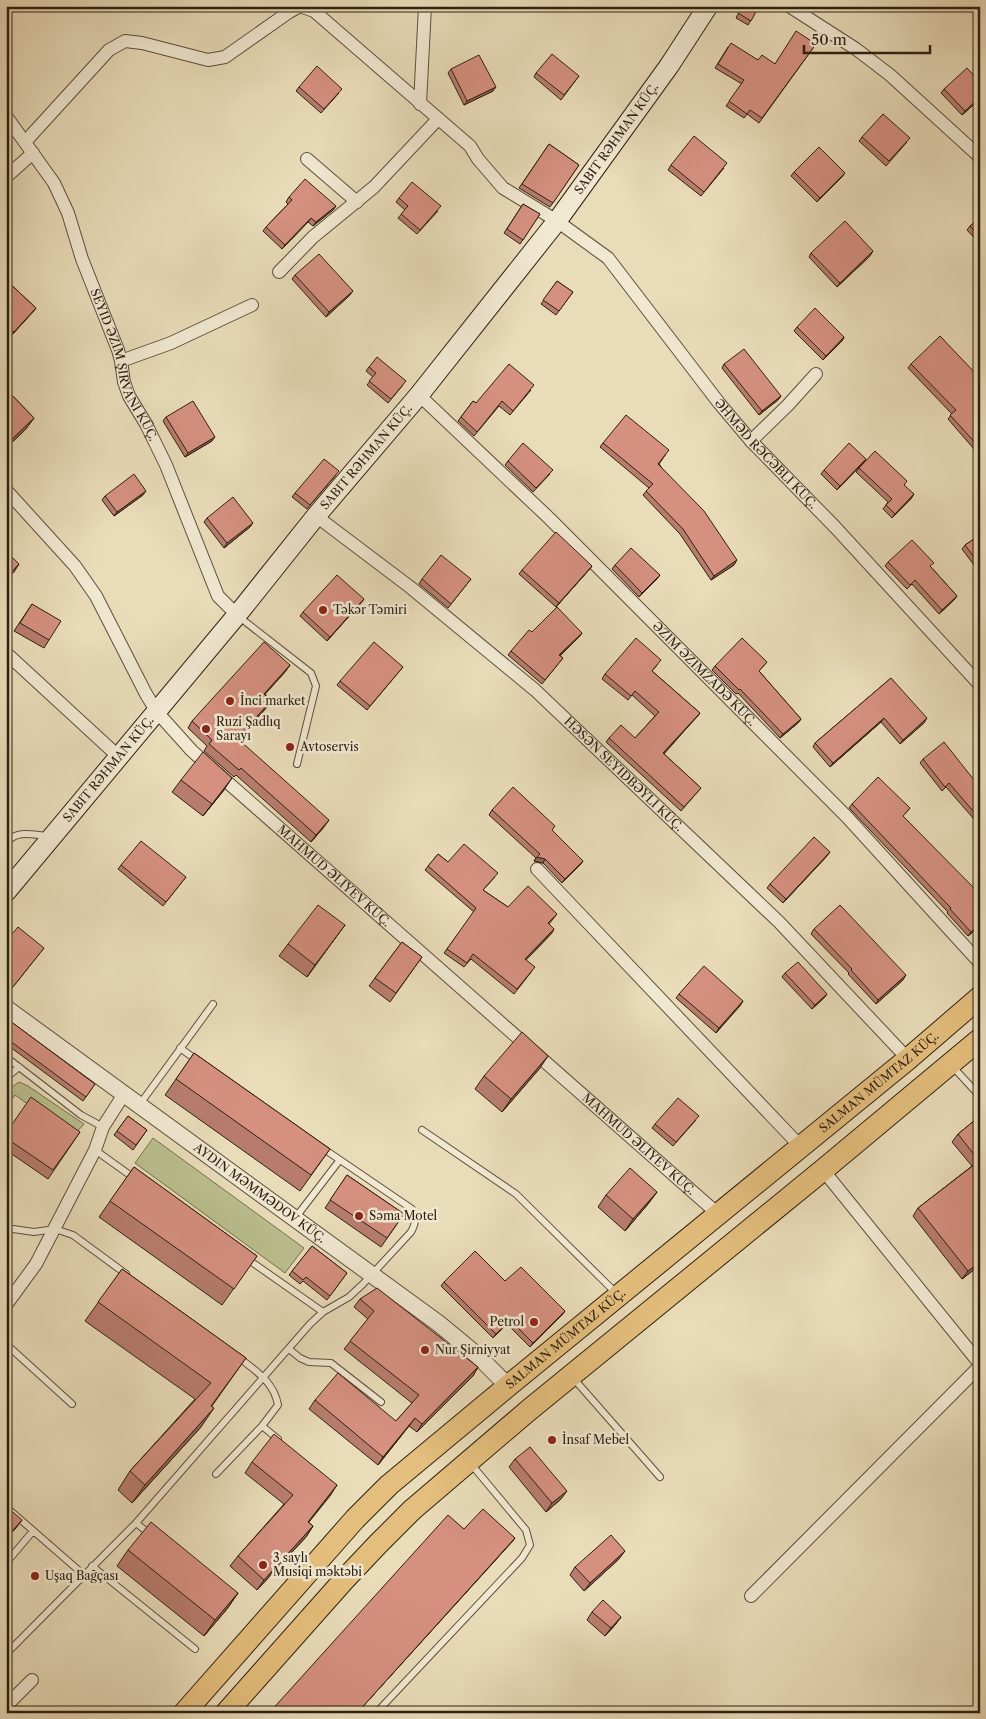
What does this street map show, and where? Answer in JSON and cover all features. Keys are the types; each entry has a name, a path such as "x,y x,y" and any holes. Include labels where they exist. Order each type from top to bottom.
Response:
{"highway":[{"name":"SALMAN MÜMTAZ KÜÇ.","path":"184,1713 355,1519 389,1486 622,1292 802,1147 980,997"},
{"path":"226,1713 378,1544 412,1510 529,1410 980,1039"},
{"path":"802,1147 823,1170"},
{"path":"622,1292 647,1314"},
{"path":"508,1386 529,1410"}],"main road":[{"name":"SABIT RƏHMAN KÜÇ.","path":"6,892 237,615 316,516 419,395 557,221 669,66 708,6"}],"street":[{"name":"ƏHMƏD RƏCƏBLI KÜÇ.","path":"25,142 110,50 125,41 142,42 208,60 225,57 288,12 300,6 314,11 470,146 503,188 557,221 608,258 719,404 751,441 836,527 980,685"},
{"path":"420,104 425,6"},
{"path":"789,6 856,49 890,75 980,157"},
{"name":"SEYID ƏZIM ŞIRVANI KÜÇ.","path":"6,116 54,183 68,213 82,259 122,361 124,382 129,396 146,424 166,466 218,596 237,615"},
{"path":"279,272 313,237 374,188 438,119"},
{"path":"6,177 33,153"},
{"path":"307,159 357,202"},
{"path":"122,361 171,343 252,305"},
{"path":"751,441 816,374"},
{"name":"ƏZIM ƏZIMZADƏ KÜÇ.","path":"419,395 557,526 840,810 980,963"},
{"name":"MAHMUD ƏLIYEV KÜÇ.","path":"6,490 75,566 96,596 157,712 192,751 718,1214"},
{"name":"HƏSƏN SEYIDBƏYLI KÜÇ.","path":"316,516 410,587 535,690 779,922 908,1059"},
{"path":"6,653 118,757"},
{"path":"537,869 802,1147"},
{"path":"6,1008 373,1274 478,1356 508,1386"},
{"path":"6,1305 36,1264 95,1150 103,1127 124,1094"},
{"path":"751,1596 980,1365 823,1170"},
{"path":"6,1706 32,1680"}],"lane":[{"path":"237,615 311,673 316,686 297,764"},
{"path":"6,842 18,833 52,837"},
{"path":"139,1105 213,1004"},
{"path":"180,1048 204,1065"},
{"path":"6,1058 81,1115 103,1127"},
{"path":"950,1063 976,1092"},
{"path":"6,1078 18,1068"},
{"path":"422,1130 516,1194 622,1292"},
{"path":"6,1654 136,1523 310,1324 323,1312 349,1297 411,1232 415,1224 412,1209 315,1144"},
{"path":"95,1150 144,1185"},
{"path":"295,1218 339,1160"},
{"path":"6,1228 34,1232 55,1229 73,1235 131,1278"},
{"path":"241,1254 323,1312"},
{"path":"6,1344 72,1404"},
{"path":"289,1350 309,1362 331,1363 382,1402"},
{"path":"216,1474 262,1426 278,1404 276,1394 264,1377 233,1354"},
{"path":"571,1376 660,1477"},
{"path":"262,1426 282,1442"},
{"path":"376,1713 522,1558 530,1545 526,1530 468,1461"},
{"path":"6,1507 84,1575"},
{"path":"136,1523 158,1542"},
{"path":"6,1563 34,1531"},
{"path":"92,1566 195,1649"}],"green space":[{"path":"19,1082 28,1086 84,1124 73,1136 15,1095 6,1107 6,1091"},
{"path":"153,1138 304,1248 285,1273 135,1163"}],"building":[{"path":"743,6 759,6 751,21 738,13"},
{"path":"796,31 816,44 762,118 750,110 747,114 729,101 744,80 718,64 731,43 758,60 762,55 775,64"},
{"path":"552,54 579,76 564,95 536,73"},
{"path":"479,55 496,87 467,101 451,69"},
{"path":"317,66 342,89 324,109 299,87"},
{"path":"967,68 980,82 980,97 965,111 944,89"},
{"path":"883,114 910,138 889,161 862,137"},
{"path":"694,136 727,163 704,192 671,165"},
{"path":"549,144 579,165 553,203 522,184"},
{"path":"819,147 845,173 820,198 794,172"},
{"path":"305,179 336,206 316,222 311,218 285,245 266,227 292,200 289,197"},
{"path":"412,182 441,206 420,230 401,214 408,206 399,198"},
{"path":"523,204 540,214 523,240 507,229"},
{"path":"980,218 980,237 970,226"},
{"path":"845,221 873,251 840,283 811,253"},
{"path":"319,254 353,291 329,312 295,275"},
{"path":"6,280 36,308 14,332 6,325"},
{"path":"557,281 573,292 559,311 543,300"},
{"path":"815,308 844,337 826,356 797,327"},
{"path":"940,336 978,376 980,375 980,448 950,415 956,410 911,364"},
{"path":"744,349 781,396 762,411 724,364"},
{"path":"377,357 406,381 391,399 369,381 376,373 369,367"},
{"path":"509,364 534,385 513,411 502,401 477,432 461,417 473,401 476,403"},
{"path":"6,389 34,418 10,441 6,437"},
{"path":"193,401 215,437 188,453 166,417"},
{"path":"626,415 669,450 658,464 704,511 737,560 714,576 683,529 646,491 653,484 603,443"},
{"path":"523,443 553,470 536,488 508,461"},
{"path":"849,443 866,459 840,486 824,470"},
{"path":"875,451 907,481 904,485 914,494 895,514 886,505 892,499 859,468"},
{"path":"324,459 339,471 310,505 295,493"},
{"path":"134,474 146,491 117,512 105,496"},
{"path":"233,497 253,523 227,543 207,518"},
{"path":"556,532 592,566 559,603 522,570"},
{"path":"980,535 980,565 965,545"},
{"path":"912,540 934,563 930,566 957,596 942,610 915,580 910,585 888,562"},
{"path":"631,548 660,575 642,593 615,565"},
{"path":"6,551 19,564 6,578"},
{"path":"441,555 471,579 451,604 422,579"},
{"path":"337,575 364,599 330,637 303,612"},
{"path":"32,604 61,621 49,640 20,623"},
{"path":"557,607 582,633 559,655 563,658 545,680 511,651 529,630 532,632"},
{"path":"636,638 661,660 652,671 700,713 663,753 701,788 684,807 609,738 621,725 635,738 659,712 635,691 631,696 605,674"},
{"path":"742,638 767,662 759,671 801,719 783,734 715,666"},
{"path":"264,642 290,665 264,694 271,701 237,738 329,820 316,835 241,768 239,770 209,744 212,740 192,721"},
{"path":"374,642 403,667 370,706 340,681"},
{"path":"891,678 927,718 903,740 884,718 833,763 815,743"},
{"path":"944,742 978,785 980,784 980,819 949,783 945,787 923,759"},
{"path":"203,752 232,778 212,804 181,780"},
{"path":"878,777 910,808 903,816 980,892 980,924 971,932 951,908 852,804"},
{"path":"513,787 555,826 552,830 583,861 565,879 545,859 537,857 540,854 492,810"},
{"path":"814,837 830,852 786,899 770,884"},
{"path":"141,841 186,877 166,902 121,865"},
{"path":"464,844 498,873 483,890 508,907 528,886 557,914 548,923 554,929 525,959 535,967 517,989 473,954 467,963 447,949 476,908 428,866 438,854 448,862"},
{"path":"318,905 345,925 315,965 288,944"},
{"path":"840,905 906,975 878,1000 814,929"},
{"path":"18,927 44,948 12,988 6,983 6,941"},
{"path":"402,942 422,957 396,993 375,978"},
{"path":"798,962 827,994 815,1005 785,973"},
{"path":"704,966 743,1001 719,1028 679,994"},
{"path":"6,1018 95,1084 86,1097 6,1038"},
{"path":"522,1032 548,1056 511,1099 484,1076"},
{"path":"194,1053 330,1149 311,1175 176,1079"},
{"path":"31,1097 80,1132 53,1170 6,1138 6,1133"},
{"path":"678,1098 699,1116 676,1142 655,1124"},
{"path":"128,1116 147,1130 136,1145 117,1131"},
{"path":"980,1116 980,1262 968,1271 918,1208 979,1161 958,1134"},
{"path":"134,1167 257,1256 234,1289 110,1201"},
{"path":"630,1168 657,1192 633,1219 606,1195"},
{"path":"347,1175 404,1214 387,1238 330,1200"},
{"path":"312,1246 347,1273 330,1296 306,1277 303,1280 292,1271"},
{"path":"475,1251 505,1281 521,1267 565,1311 533,1343 510,1320 496,1334 444,1282"},
{"path":"122,1269 246,1358 211,1406 214,1408 145,1485 130,1471 211,1383 98,1302"},
{"path":"377,1288 478,1367 422,1424 415,1418 383,1457 315,1400 338,1373 396,1421 419,1395 350,1341 374,1311 360,1299"},
{"path":"274,1434 337,1485 308,1522 313,1526 264,1580 238,1556 293,1495 252,1462"},
{"path":"530,1447 567,1491 552,1503 515,1459"},
{"path":"6,1506 22,1520 6,1538"},
{"path":"483,1509 515,1538 357,1713 269,1713 448,1515 464,1529"},
{"path":"151,1522 238,1593 215,1620 128,1550"},
{"path":"611,1535 625,1551 590,1583 575,1567"},
{"path":"603,1600 621,1617 611,1628 592,1612"}],"place":[{"name":"Təkər Təmiri","path":"323,610"},
{"name":"İnci market","path":"230,701"},
{"name":"Ruzi Şadlıq Sarayı","path":"206,729"},
{"name":"Avtoservis","path":"290,747"},
{"name":"Səma Motel","path":"359,1216"},
{"name":"Petrol","path":"534,1322"},
{"name":"Nur Şirniyyat","path":"425,1350"},
{"name":"İnsaf Mebel","path":"552,1440"},
{"name":"3 saylı Musiqi məktəbi","path":"263,1565"},
{"name":"Uşaq Bağçası","path":"35,1576"}]}
